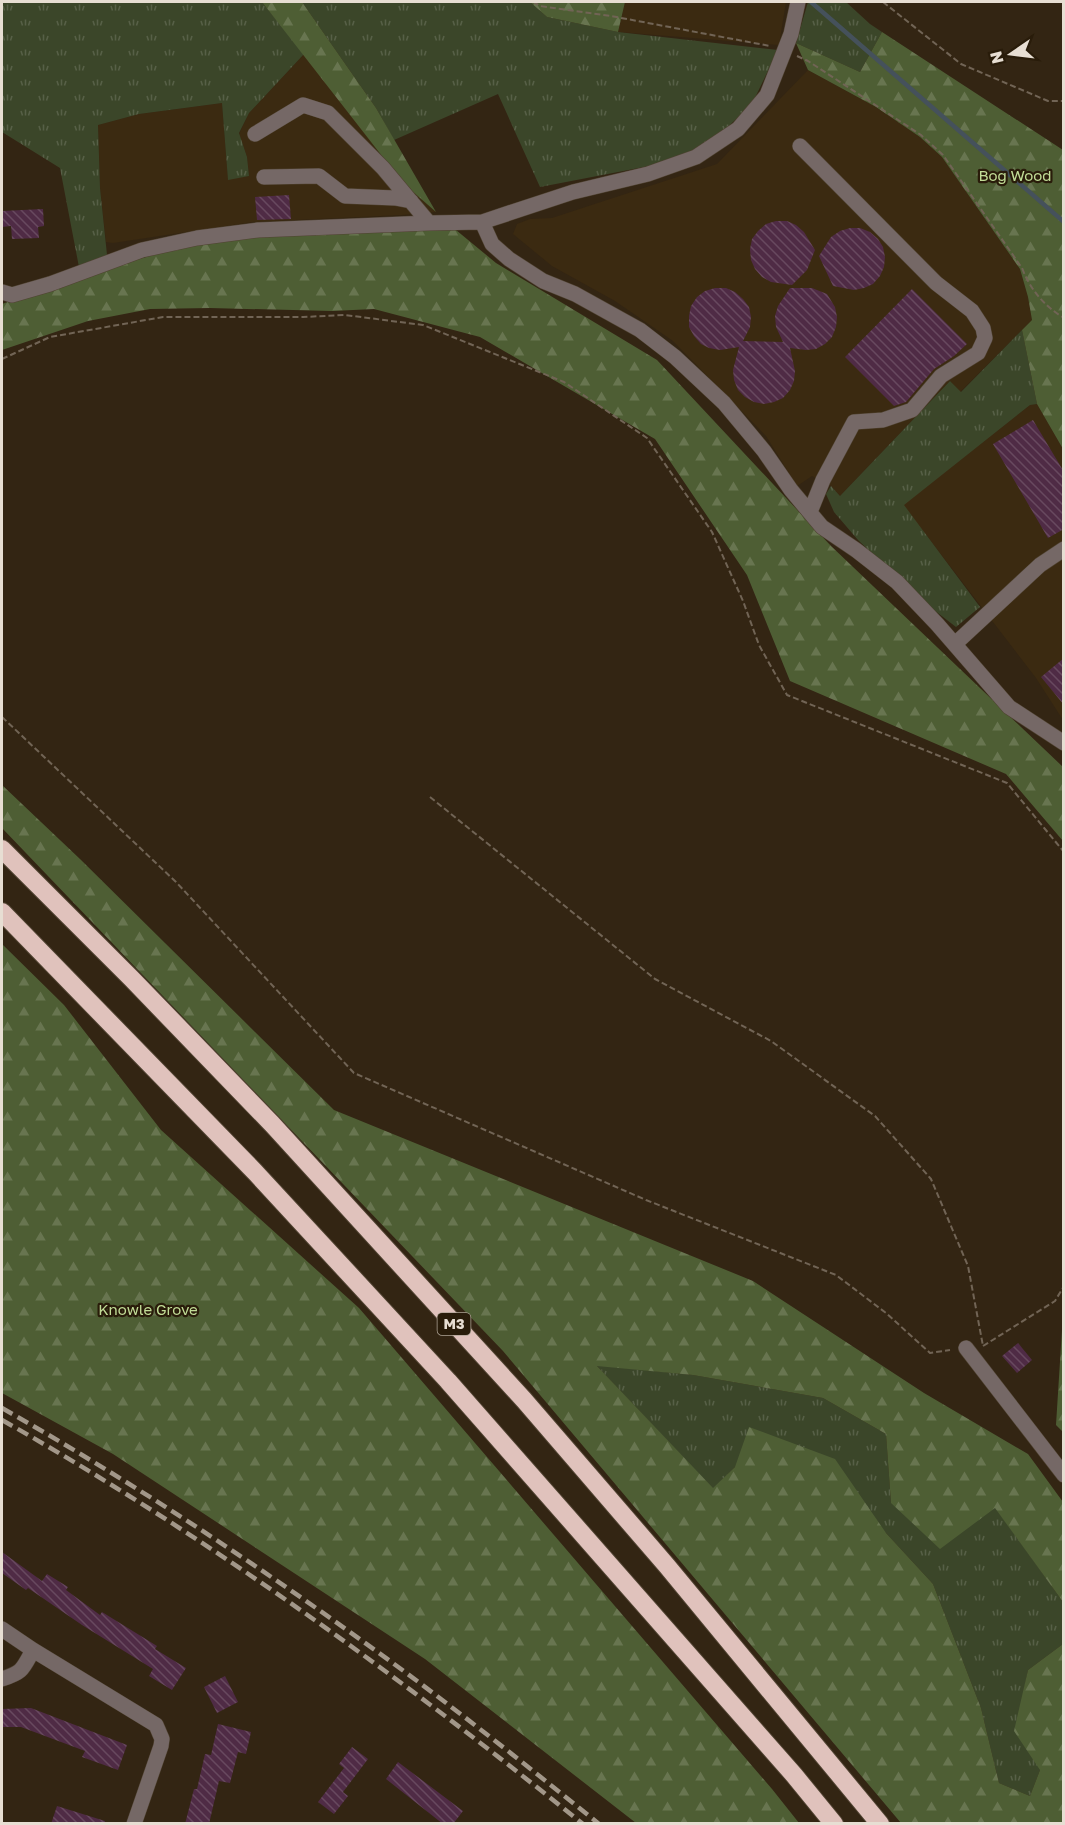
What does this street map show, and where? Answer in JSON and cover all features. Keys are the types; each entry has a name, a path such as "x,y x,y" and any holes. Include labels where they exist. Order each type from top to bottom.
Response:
{"highway":[{"name":"M3","path":"2,849 272,1124 524,1400 675,1575 879,1824"},
{"path":"2,912 247,1163 448,1381 786,1766 834,1824"}],"street":[{"path":"2,292 12,295 50,284 142,250 197,238 258,230 482,222 573,192 648,174 696,157 738,129 767,95 791,34 798,2"},
{"path":"255,134 303,105 328,113 383,168 429,223"},
{"path":"800,146 936,283 972,311 983,328 985,338 978,353 941,375 912,410 883,420 854,422 823,480 810,512"},
{"path":"264,177 319,176 345,196 411,201"},
{"path":"482,222 492,244 509,259 543,281 575,294 640,330 675,357 724,403 822,527 897,582 955,644 1009,707 1064,743"},
{"path":"955,644 1040,565 1064,549"},
{"path":"966,1348 1064,1475"},
{"path":"2,1629 156,1725 161,1733 161,1746 134,1824"},
{"path":"2,1679 16,1674 23,1668 33,1650"}],"path":[{"path":"533,2 540,6 611,16 779,48 808,61 921,135 943,155 1022,268 1028,285 1053,312 1064,318"},
{"path":"883,2 961,64 1048,101 1064,101"},
{"path":"2,359 50,337 163,317 345,315 423,325 564,382 647,438 712,532 743,601 759,645 787,695 1007,783 1064,852"},
{"path":"2,717 176,882 354,1073 646,1200 836,1275 886,1313 930,1353 983,1346 1055,1300 1064,1286"},
{"path":"430,797 655,979 771,1041 875,1116 931,1179 968,1266 983,1346"}],"shaded area":[{"path":"625,2 786,2 779,45 618,32"},
{"path":"304,54 403,182 436,212 253,222 113,243 106,242 100,188 98,125 139,114 222,103 228,179 249,176 247,157 239,134 249,113"},
{"path":"808,70 876,107 920,137 942,157 1020,269 1032,320 960,392 950,381 840,496 831,486 812,476 797,486 766,436 673,341 615,301 552,266 513,234 517,224 530,219 552,218 717,164"},
{"path":"1037,404 1063,449 1063,720 1036,678 903,505 1030,405"}],"green space":[{"path":"2,2 262,2 304,54 249,113 239,133 247,157 249,176 228,180 222,103 139,114 98,125 100,188 107,255 79,267 60,168 2,132"},
{"path":"262,2 302,2 376,108 436,212 403,183"},
{"path":"302,2 530,2 547,17 618,32 778,50 752,104 696,157 540,187 498,94 394,140 376,108"},
{"path":"530,2 625,2 618,32 547,17"},
{"path":"808,2 846,2 882,32 860,72 796,43"},
{"name":"Bog Wood","path":"882,32 1063,150 1063,449 1037,404 1022,330 1032,320 1020,269 942,157 920,137 876,107 808,70 796,43 860,72"},
{"path":"456,230 496,263 657,360 831,546 1063,767 1063,841 1006,774 790,681 747,575 655,439 480,337 374,309 332,311 150,309 88,321 2,350 2,304 81,276 187,245 258,234"},
{"path":"1022,330 1037,404 1030,405 904,505 980,607 956,627 921,600 858,540 834,512 826,494 831,486 840,496 950,381 961,392"},
{"path":"2,785 334,1110 753,1281 924,1393 1028,1454 1063,1502 1063,1602 995,1508 940,1549 891,1503 886,1434 823,1398 693,1375 597,1366 713,1488 735,1467 749,1427 835,1459 886,1533 933,1584 981,1708 999,1783 1030,1796 1040,1770 1014,1731 1028,1670 1063,1644 1063,1823 901,1823 503,1351 2,828"},
{"name":"Knowle Grove","path":"2,944 64,1005 161,1130 359,1308 799,1823 636,1823 425,1659 113,1454 2,1393"},
{"path":"1063,1314 1063,1432 1056,1425"},
{"path":"596,1365 693,1375 823,1398 886,1434 891,1503 995,1507 1063,1602 1063,1644 1028,1670 1024,1690 1040,1770 1030,1796 999,1783 981,1708 933,1584 886,1533 735,1467 713,1489"}],"building":[{"path":"289,195 291,219 257,220 255,197"},
{"path":"43,209 44,226 38,227 39,238 12,239 11,226 2,227 2,211"},
{"path":"787,221 796,225 804,232 815,250 807,270 792,285 771,282 762,277 751,260 752,239 766,224"},
{"path":"850,228 860,228 870,232 883,247 885,257 880,276 873,284 854,290 833,286 819,256 831,237"},
{"path":"726,288 735,292 749,307 750,327 743,341 783,342 776,327 775,316 778,306 790,288 812,288 827,294 835,307 837,317 832,337 816,349 790,348 795,371 794,381 783,398 764,404 745,397 738,390 734,380 733,370 739,347 720,350 709,348 701,344 694,336 689,327 691,306 705,291"},
{"path":"912,289 967,344 934,369 906,402 894,406 845,357"},
{"path":"1033,420 1064,472 1064,529 1048,538 993,444"},
{"path":"1064,658 1064,705 1041,677"},
{"path":"1018,1343 1032,1360 1017,1373 1002,1356"},
{"path":"2,1552 42,1581 47,1574 68,1587 66,1590 100,1615 102,1612 157,1646 155,1649 186,1668 172,1690 149,1676 153,1669 2,1573"},
{"path":"225,1676 238,1702 217,1713 204,1687"},
{"path":"31,1708 127,1745 118,1770 82,1757 85,1751 21,1727 2,1727 2,1709"},
{"path":"218,1724 251,1732 246,1754 238,1752 230,1783 219,1781 209,1824 185,1824 194,1789 197,1789 205,1754 211,1755"},
{"path":"352,1747 368,1759 343,1792 348,1796 334,1814 318,1802 344,1768 339,1764"},
{"path":"398,1762 463,1811 453,1824 443,1824 386,1779"},
{"path":"57,1806 105,1821 105,1824 51,1824"}],"waterway":[{"path":"811,2 1064,222"}],"railway":[{"path":"2,1408 157,1501 307,1602 454,1709 599,1824"},
{"path":"2,1420 153,1511 300,1610 443,1715 583,1824"}]}
